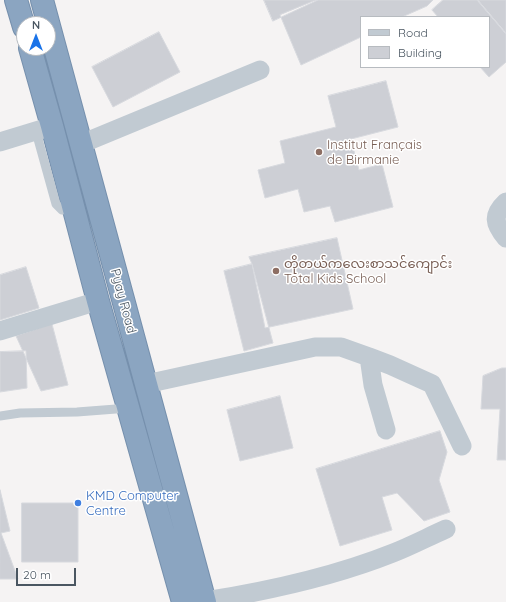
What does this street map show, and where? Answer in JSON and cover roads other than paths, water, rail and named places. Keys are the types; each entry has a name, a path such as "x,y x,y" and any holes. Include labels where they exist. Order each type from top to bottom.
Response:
{"highway":[{"path":"16,0 21,16"},
{"name":"Pyay Road","path":"42,0 205,602"},
{"name":"Pyay Road","path":"32,56 98,301 183,602"}],"street":[{"path":"81,144 260,70"},
{"path":"0,142 52,126"},
{"path":"506,202 498,210 496,220 501,233 506,238"},
{"path":"0,331 98,301"},
{"path":"146,384 315,347 341,347 390,365 432,384 462,446"},
{"path":"369,357 372,385 386,430"},
{"path":"205,602 247,595 331,574 392,553 446,529"}],"lane":[{"path":"0,416 20,413 77,412 129,408"}],"place":[{"name":"Institut Français de Birmanie","path":"319,152"},
{"name":"တိုတယ်ကလေးစာသင်ကျောင်း Total Kids School","path":"276,271"},
{"name":"KMD Computer Centre","path":"78,503"}]}
